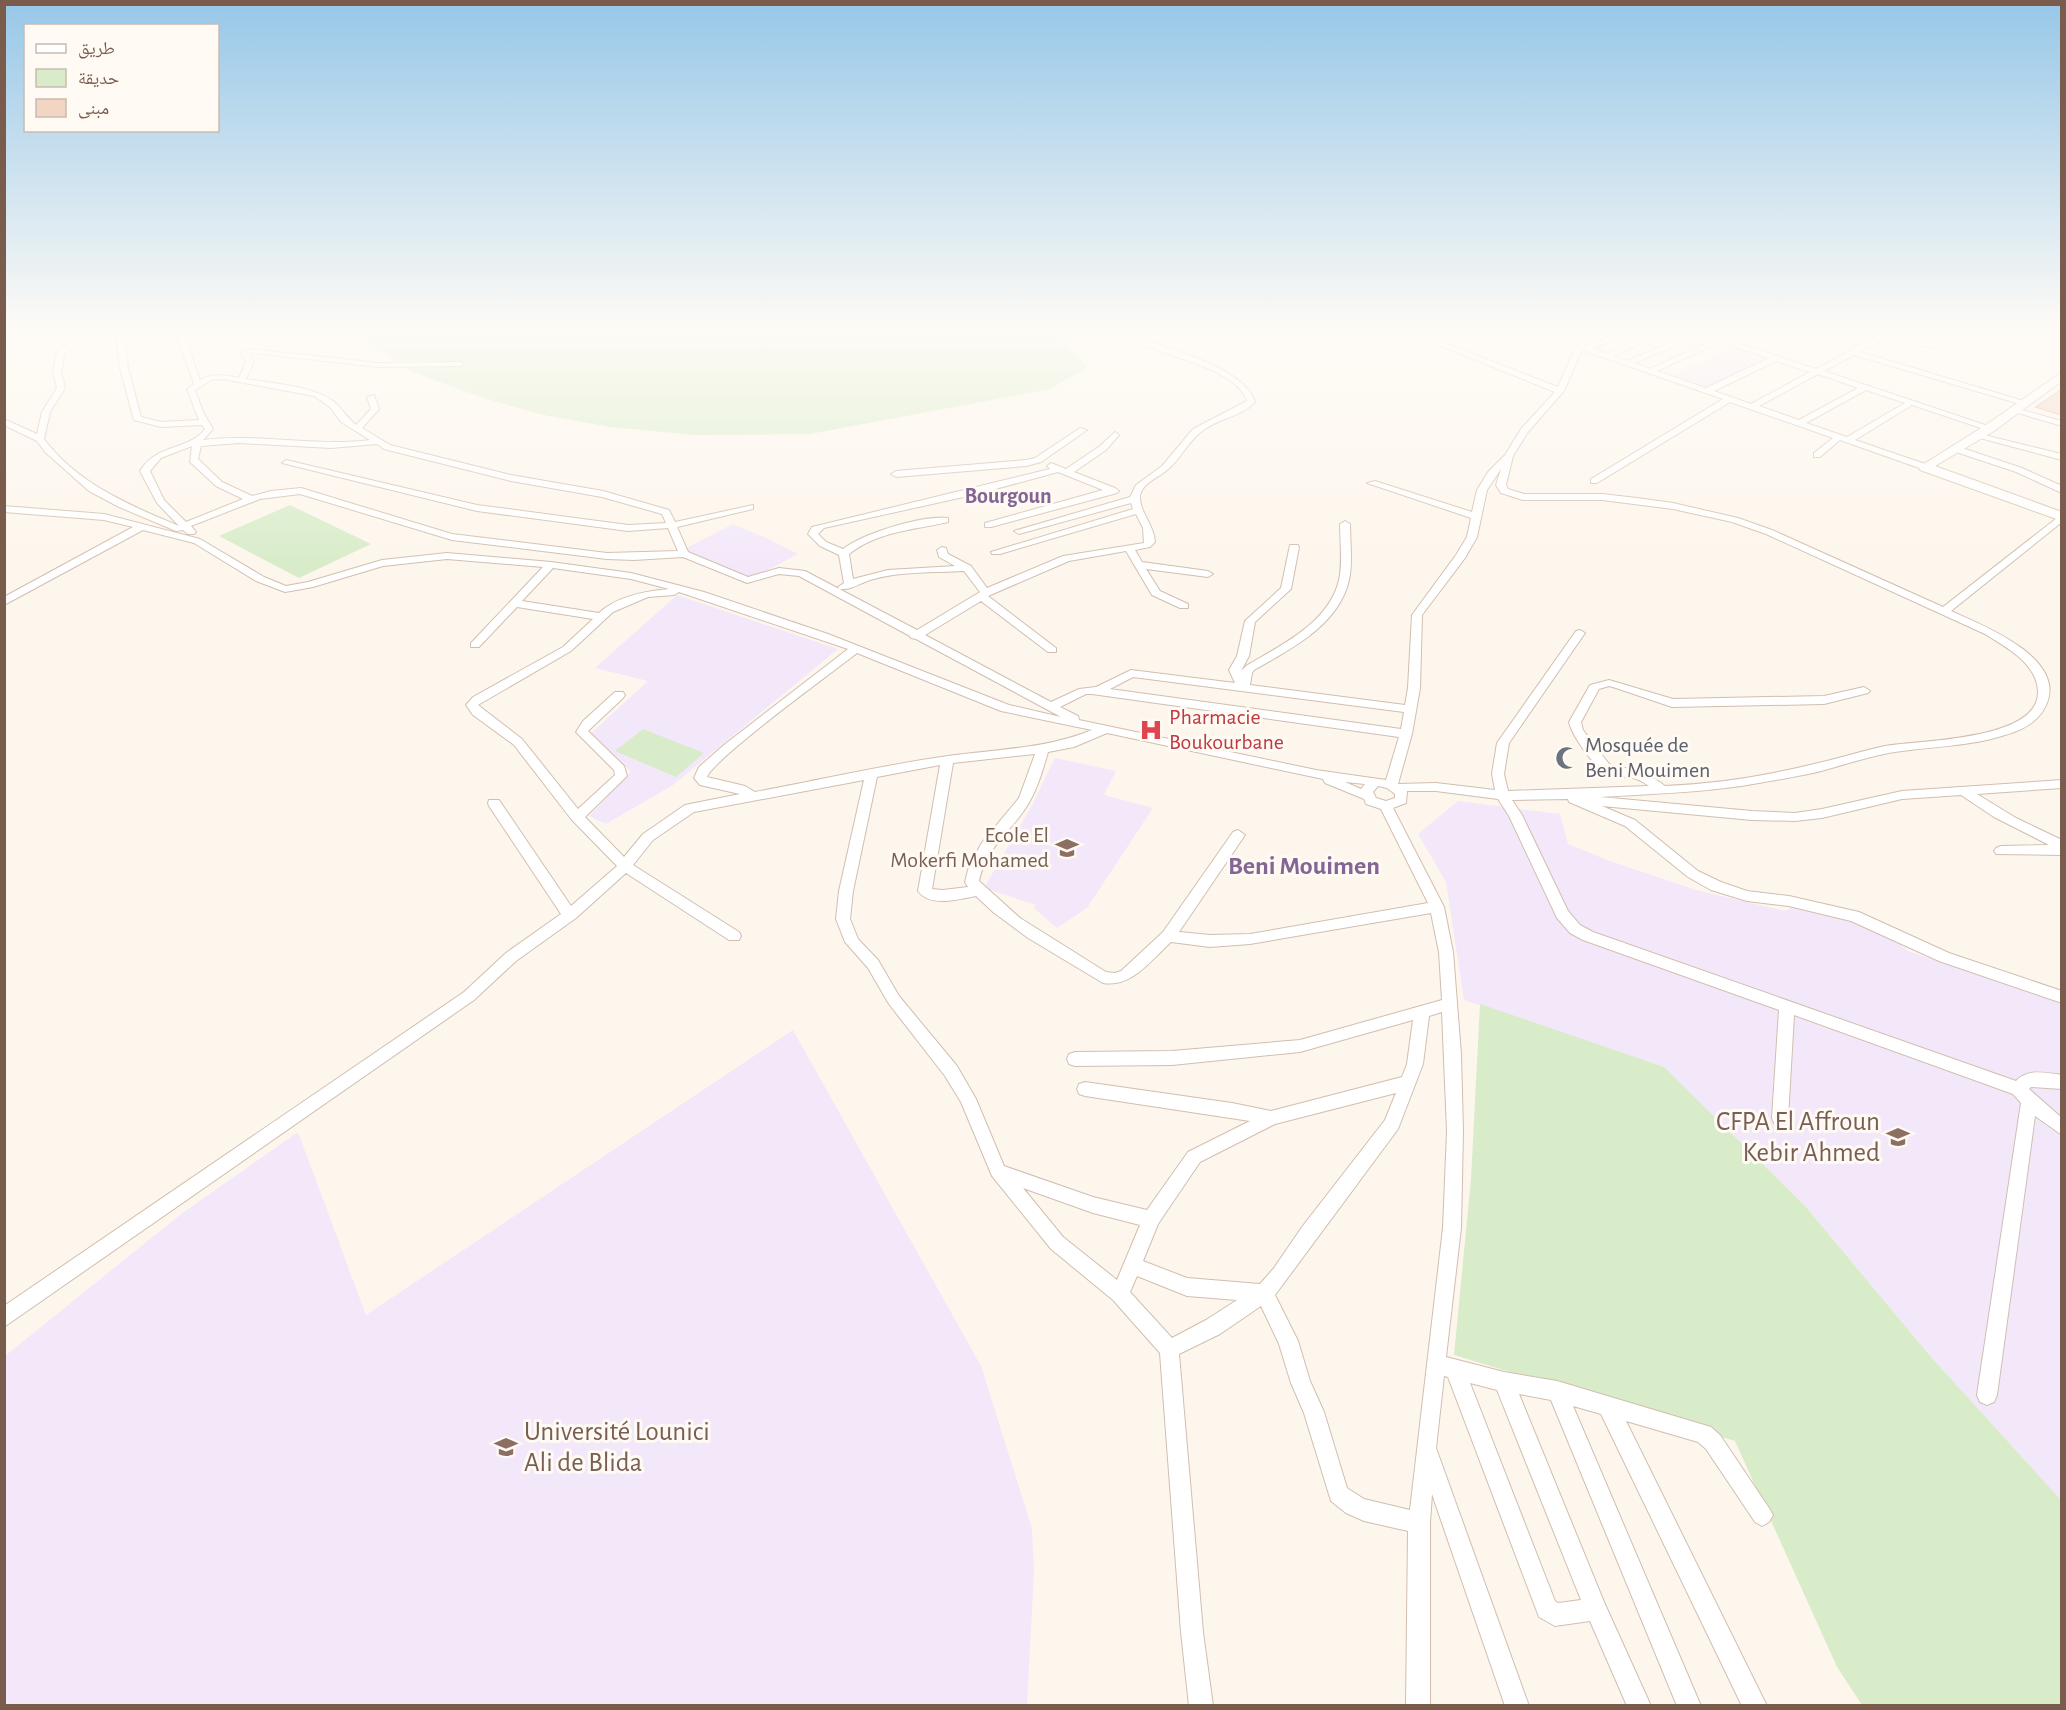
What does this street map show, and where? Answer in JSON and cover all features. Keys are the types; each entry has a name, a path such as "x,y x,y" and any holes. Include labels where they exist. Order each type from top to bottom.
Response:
{"street":[{"path":"40,439 49,408"},
{"path":"134,408 137,418 148,423 204,422"},
{"path":"192,534 160,501 146,474 145,467 164,453 200,439 208,431 198,408"},
{"path":"335,408 344,420 387,447 490,473 561,485 666,512 684,554"},
{"path":"357,429 375,408"},
{"path":"915,636 983,595 1067,558 1141,548 1150,542 1149,525 1135,499 1138,487 1172,461 1193,433 1220,416 1241,408"},
{"path":"1316,774 1367,796 1378,804 1391,791 1406,734 1414,688 1417,615 1472,537 1482,490 1487,479 1509,456 1524,431 1545,408"},
{"path":"1594,481 1715,408"},
{"path":"1758,408 2061,517"},
{"path":"1800,423 1827,408"},
{"path":"1848,440 1902,408"},
{"path":"1929,408 1990,428"},
{"path":"1925,467 1990,428 2017,408"},
{"path":"2023,408 2061,424"},
{"path":"4,421 40,439 48,450 92,489 122,505 192,534 260,579 285,589 309,585 382,563 447,556 550,565 631,576 697,594 857,648 1005,708 1088,727 1205,749 1391,791"},
{"path":"896,474 1026,463 1038,460 1083,430"},
{"path":"844,553 819,542 813,534 815,529 1064,471 1103,448 1115,435"},
{"path":"1978,435 2061,457"},
{"path":"1817,455 1839,436"},
{"path":"164,453 197,443 248,441 357,445 376,442"},
{"path":"197,443 193,460 219,484 252,499"},
{"path":"1956,449 2019,470 2061,490"},
{"path":"1367,796 1368,787 1391,791 1433,788 1502,795 1533,795 1703,787 1805,770 1887,750 1983,737 2015,729 2030,720 2044,703 2045,684 2035,666 2016,649 1989,632 1944,611 1768,532 1735,520 1673,506 1637,501 1580,497 1523,498 1512,495 1504,491 1501,485 1509,456"},
{"path":"1038,460 1135,499"},
{"path":"286,463 477,508 628,528 673,525 750,507"},
{"path":"1372,483 1477,517"},
{"path":"988,525 1112,490"},
{"path":"4,509 79,514 192,534 252,499 301,491 452,537 608,556 684,554 741,579 752,580 779,571 791,571 810,576 915,636 1088,727"},
{"path":"1019,531 1135,499"},
{"path":"996,552 1139,510"},
{"path":"1944,611 2061,517"},
{"path":"844,553 867,538 945,520"},
{"path":"1244,688 1246,672 1250,668 1317,623 1335,603 1344,579 1345,524"},
{"path":"4,602 143,526"},
{"path":"1244,688 1235,670 1243,656 1250,621 1286,589 1294,547"},
{"path":"1129,549 1156,593 1166,600 1184,606"},
{"path":"942,550 943,555 967,568 983,595 1052,650"},
{"path":"844,553 849,584"},
{"path":"475,645 550,565"},
{"path":"1140,565 1208,574"},
{"path":"836,591 849,584 889,571 924,572 967,568"},
{"path":"697,594 661,592 646,594 621,603 602,616 567,649 472,705 477,712 518,741 577,817 625,866 734,936"},
{"path":"514,603 602,616"},
{"path":"1580,633 1503,743 1498,774 1502,795 1515,814 1562,914 1575,929 1588,936 2024,1095 2061,1128"},
{"path":"753,796 740,789 704,782 700,778 703,770 857,648"},
{"path":"1098,691 1131,673 1410,709"},
{"path":"1661,789 1639,772 1613,771 1605,767 1577,731 1575,722 1594,687 1609,683 1619,685 1672,703 1824,700 1864,691"},
{"path":"1051,707 1083,691 1098,691 1406,734"},
{"path":"577,817 621,776 620,770 582,732 587,724 619,695"},
{"path":"4,1318 469,996 511,957 569,915 625,866 648,837 690,808 947,760 1070,744 1104,730"},
{"path":"1043,749 1026,798 984,851 973,873 972,882 1040,938 1103,977 1115,979 1126,975 1168,936 1238,836"},
{"path":"947,760 924,891 928,895 944,895 979,890"},
{"path":"872,773 846,891 843,919 852,942 873,964 894,1000 951,1071 968,1099 998,1172 1057,1243 1120,1294 1169,1349 1192,1632 1202,1706"},
{"path":"1533,795 1754,816 1795,817 1822,814 1903,795 2061,784"},
{"path":"1964,790 1983,806 2061,848"},
{"path":"1391,791 1437,907 1446,952 1455,1131 1446,1366 1426,1447 1419,1523 1418,1706"},
{"path":"1574,799 1620,818 1639,829 1693,874 1716,886 1747,896 1789,902 1854,916 1944,957 2061,997"},
{"path":"494,802 569,915"},
{"path":"2001,851 2061,848"},
{"path":"1168,936 1210,941 1250,939 1437,907"},
{"path":"1075,1059 1172,1058 1300,1046 1422,1014 1450,1004"},
{"path":"1780,1118 1787,1007"},
{"path":"1169,1349 1213,1327 1264,1293 1281,1274 1308,1233 1392,1124 1415,1064 1422,1014"},
{"path":"1987,1395 2027,1080 2041,1079 2061,1082"},
{"path":"1120,1294 1151,1219 1194,1157 1271,1118 1407,1083"},
{"path":"1085,1089 1232,1110 1271,1118"},
{"path":"998,1172 1093,1205 1151,1219"},
{"path":"1132,1265 1187,1287 1264,1293"},
{"path":"1264,1293 1288,1341 1301,1383 1314,1412 1338,1494 1344,1501 1355,1507 1419,1523"},
{"path":"1446,1366 1504,1382 1557,1391 1704,1434 1713,1442 1762,1515"},
{"path":"1446,1366 1546,1609 1555,1615 1596,1609"},
{"path":"1504,1382 1596,1609 1639,1706"},
{"path":"1557,1391 1689,1706"},
{"path":"1607,1405 1755,1706"},
{"path":"1426,1447 1517,1706"}],"shaded area":[{"path":"733,524 798,554 758,575 747,577 686,551 688,547"},
{"path":"677,595 838,649 673,785 606,824 589,816 631,772 590,734 648,681 595,668"},
{"name":"Ecole El Mokerfi Mohamed","path":"1055,758 1116,771 1104,795 1153,808 1087,908 1057,928 1034,908 1036,905 984,888 1031,807"},
{"name":"CFPA El Affroun Kebir Ahmed","path":"1458,801 1560,814 1568,844 1607,860 1696,890 1785,911 1794,906 1884,930 1908,951 2061,1003 2061,1500 1931,1357 1806,1207 1664,1067 1464,1000 1446,882 1418,834"},
{"name":"Université Lounici Ali de Blida","path":"793,1030 981,1366 1032,1528 1034,1571 1027,1705 5,1705 5,1356 181,1214 298,1132 366,1315"}],"green space":[{"path":"518,408 950,408 810,434 695,435 610,427"},
{"path":"290,505 371,544 299,578 219,536"},
{"path":"643,729 704,753 676,777 615,751"},
{"path":"1480,1004 1664,1067 1806,1207 1931,1357 2061,1500 2061,1705 1862,1705 1837,1667 1735,1441 1454,1355 1471,1179"}],"building":[{"path":"2038,408 2061,408 2061,415"}],"place":[{"name":"Pharmacie Boukourbane","path":"1151,730"},
{"name":"Mosquée de Beni Mouimen","path":"1567,758"},
{"name":"Ecole El Mokerfi Mohamed","path":"1067,848"},
{"name":"CFPA El Affroun Kebir Ahmed","path":"1898,1137"},
{"name":"Université Lounici Ali de Blida","path":"506,1447"}],"district":[{"name":"Bourgoun","path":"1008,496"},
{"name":"Beni Mouimen","path":"1304,866"}]}
